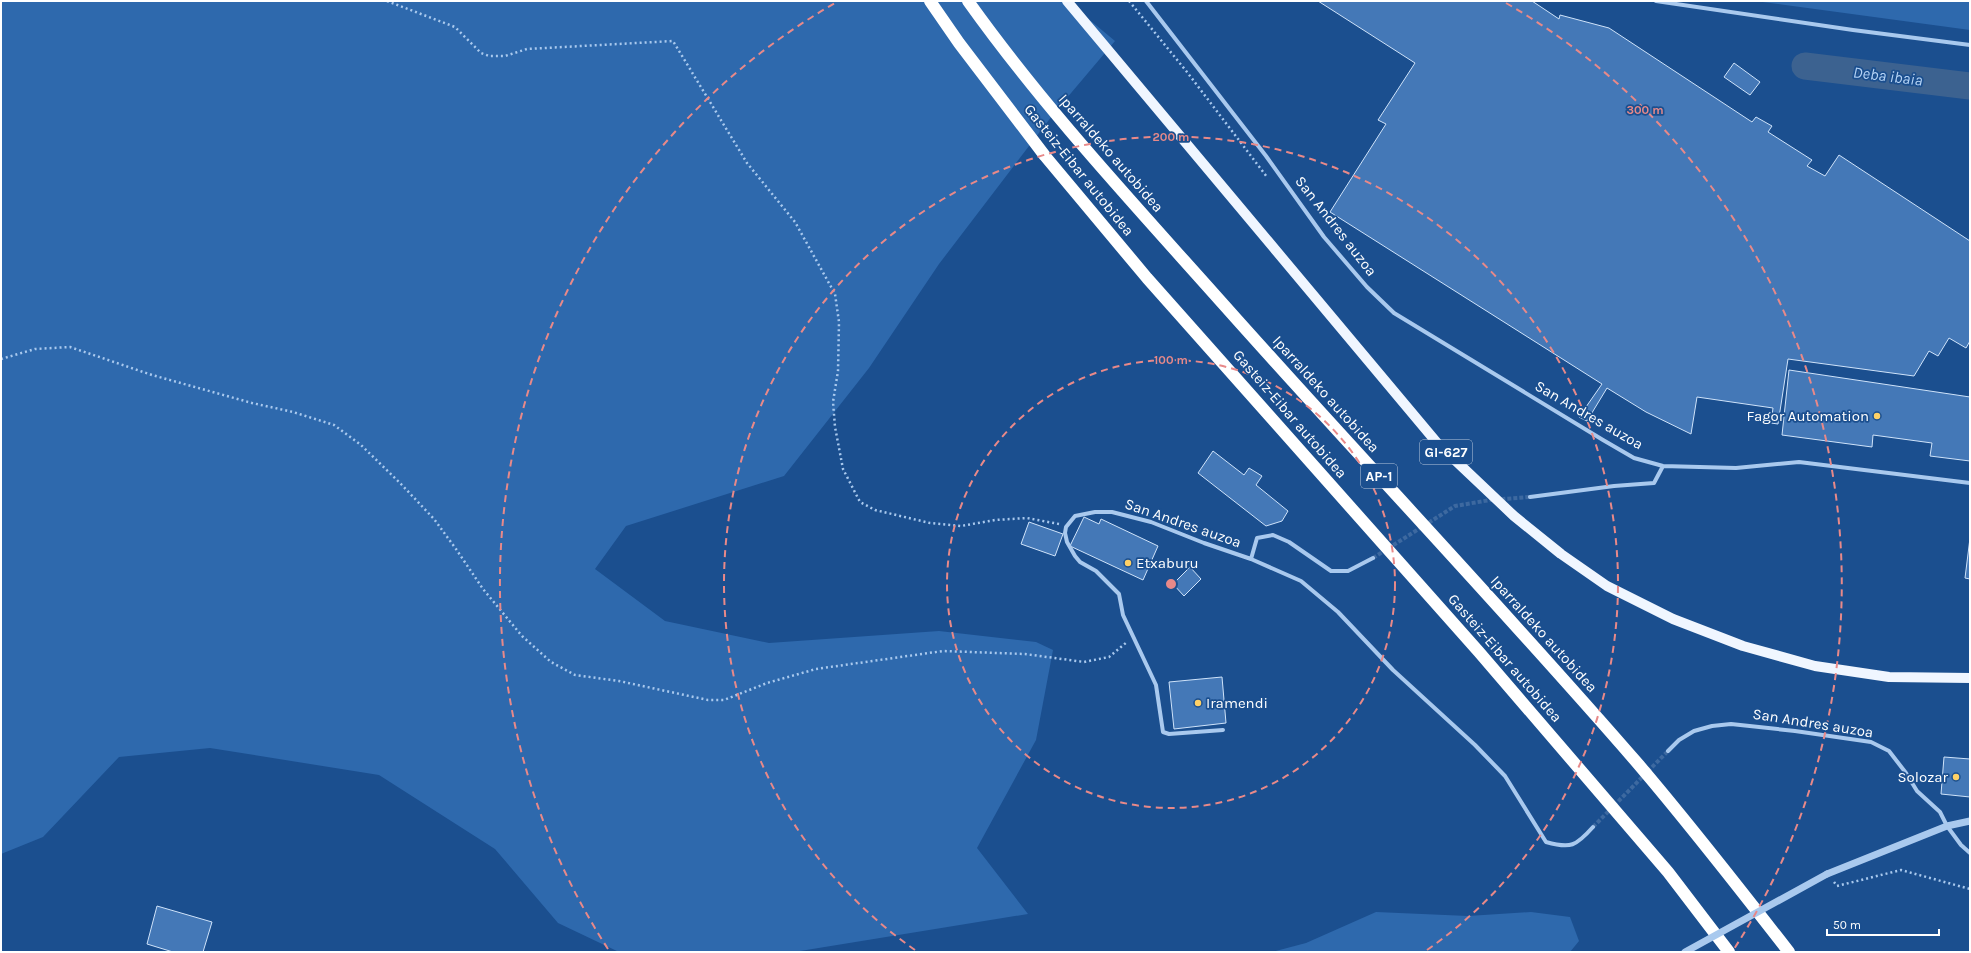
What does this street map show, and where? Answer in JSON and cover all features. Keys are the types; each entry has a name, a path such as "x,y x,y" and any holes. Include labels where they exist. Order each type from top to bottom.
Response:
{"highway":[{"name":"Gasteiz-Eibar autobidea","path":"930,1 959,44 1045,156 1146,278 1494,670 1668,872 1729,952"},
{"name":"Iparraldeko autobidea","path":"968,1 1067,128 1260,346 1486,592 1638,765 1708,848 1789,952"}],"main road":[{"name":"GI-627","path":"1067,1 1438,444 1514,516 1561,554 1607,586 1673,619 1743,646 1815,666 1889,677 1970,678"}],"street":[{"name":"San Andres auzoa","path":"1146,1 1266,156 1324,237 1367,287 1394,313 1603,440 1634,458 1663,466 1736,468 1799,462 1970,483"},
{"path":"1656,1 1774,19 1970,45"},
{"path":"1530,497 1614,486 1654,483 1663,466"},
{"name":"San Andres auzoa","path":"1066,527 1075,516 1095,512 1112,512 1151,522 1204,543 1252,559 1257,538 1272,535 1289,542 1330,571 1348,571 1373,558"},
{"path":"1066,527 1065,533 1067,542 1075,556 1080,562 1096,571 1118,594 1123,615 1156,684 1162,732 1169,734 1223,730"},
{"path":"1252,559 1301,581 1338,612 1393,670 1475,745 1505,776 1546,842 1562,846 1579,842 1593,827"},
{"name":"San Andres auzoa","path":"1668,751 1679,740 1694,731 1712,726 1731,724 1795,731 1871,742 1889,751 1906,773 1917,791 1940,812 1947,826 1961,845 1970,853"},
{"path":"1685,952 1827,874 1947,826 1970,821"}],"path":[{"path":"387,1 455,27 481,53 489,56 505,56 527,49 673,41 748,163 795,222 835,294 839,322 838,371 833,402 835,427 843,469 860,502 875,510 930,523 961,526 995,520 1027,518 1051,521 1066,527"},
{"path":"1129,1 1187,72 1272,182"},
{"path":"1,358 35,349 70,347 152,375 292,412 334,425 361,445 434,519 456,548 483,589 522,636 551,662 575,675 619,681 708,700 724,700 767,683 816,669 943,651 1025,654 1084,662 1109,657 1133,637"},
{"path":"1827,874 1837,886 1901,870 1970,889"}],"shaded area":[{"path":"1,1 1067,1 1115,41 1055,112 939,264 869,368 784,476 626,526 595,569 665,621 769,643 939,631 1036,642 1053,650 1036,740 977,848 1028,914 794,952 619,952 558,923 495,849 379,775 210,748 119,757 43,837 1,854"},
{"path":"1755,1 1970,1 1970,30"},
{"path":"1376,912 1468,916 1531,912 1570,917 1579,941 1570,952 1272,952 1306,943"}],"building":[{"path":"1318,1 1532,1 1559,19 1560,15 1609,28 1752,122 1756,117 1772,126 1768,132 1812,160 1807,166 1825,176 1839,155 1970,241 1970,341 1966,348 1949,338 1938,356 1929,351 1914,376 1788,359 1778,424 1771,423 1773,408 1697,397 1691,434 1646,412 1607,388 1587,421 1579,417 1602,384 1330,212 1386,124 1378,120 1415,63"},
{"path":"1734,63 1760,82 1750,95 1724,77"},
{"name":"Fagor Automation","path":"1789,370 1970,397 1970,461 1930,456 1932,443 1873,435 1872,447 1782,435"},
{"path":"1213,451 1244,475 1249,468 1262,476 1256,485 1288,511 1282,521 1266,526 1198,473"},
{"name":"Etxaburu","path":"1084,517 1099,524 1101,519 1158,546 1143,580 1070,546"},
{"path":"1029,522 1063,534 1055,556 1021,544"},
{"path":"1970,538 1970,579 1965,578"},
{"path":"1190,567 1201,579 1184,596 1173,584"},
{"name":"Iramendi","path":"1222,677 1226,723 1174,729 1169,682"},
{"name":"Solozar","path":"1944,757 1970,759 1970,797 1941,794"},
{"path":"157,906 212,922 203,952 173,952 147,944"}],"waterway":[{"name":"Deba ibaia","path":"1805,66 1970,86"}],"tunnel":[{"path":"1373,558 1455,506 1490,500 1530,497"},
{"path":"1593,827 1668,751"}],"place":[{"name":"Fagor Automation","path":"1877,416"},
{"name":"Etxaburu","path":"1128,563"},
{"name":"Iramendi","path":"1198,703"},
{"name":"Solozar","path":"1956,777"}]}
